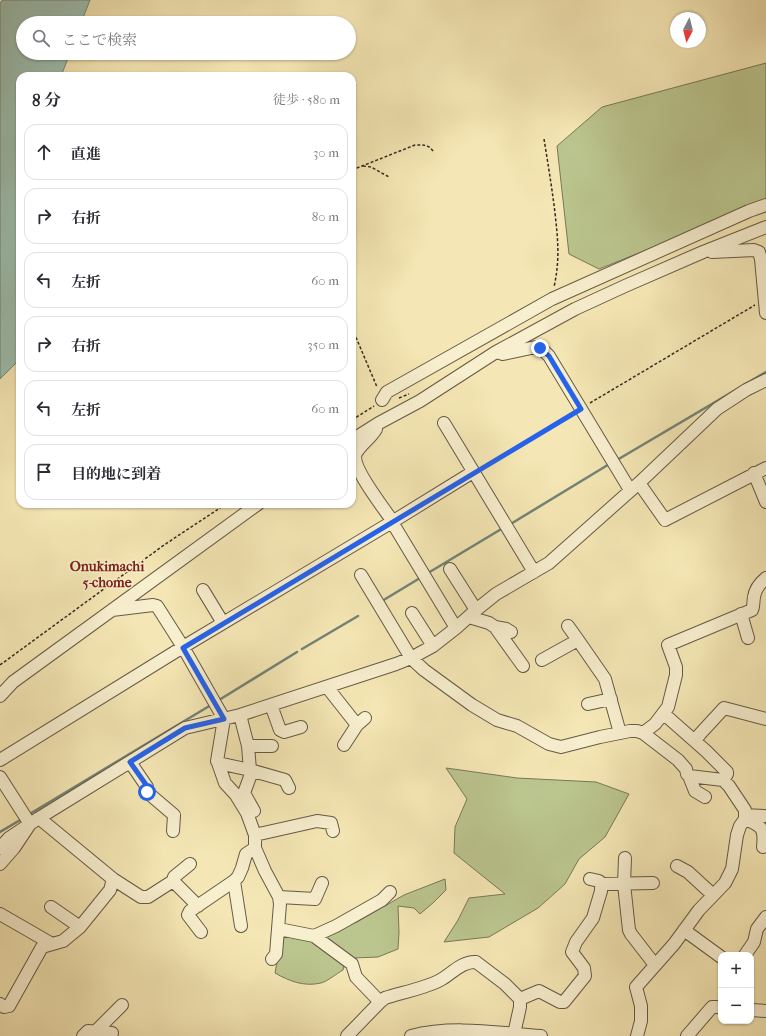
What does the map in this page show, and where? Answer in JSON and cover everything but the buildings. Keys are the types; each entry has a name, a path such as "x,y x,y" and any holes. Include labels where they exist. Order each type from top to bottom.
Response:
{"street":[{"path":"382,400 387,392 552,299 749,211 766,205"},
{"path":"356,437 420,401 496,352 575,309 703,252 766,227"},
{"path":"703,252 754,250 759,252 764,274 765,305"},
{"path":"496,352 503,354 536,347 540,348 549,356 581,409 634,486 665,520 766,468"},
{"path":"0,848 4,839 185,728 240,715 327,687 411,658 433,646 496,594 549,563 717,408 746,390 766,380"},
{"path":"356,455 379,423"},
{"path":"444,423 534,572"},
{"path":"356,461 361,474 391,519 456,628"},
{"path":"0,760 473,472"},
{"path":"754,473 766,502"},
{"path":"5,690 111,610 252,508"},
{"path":"450,569 472,613 495,627 523,666"},
{"path":"361,575 411,658 424,670 472,705 497,720 517,726 549,744 561,747 620,733 637,731 644,734 678,760 686,769 695,791 705,797"},
{"path":"644,734 656,724 668,707 676,675 676,667 668,645 752,610 753,598 757,588 766,578"},
{"path":"203,590 223,623"},
{"path":"111,610 153,605 156,606 183,648 224,719 216,761 225,783 236,795 246,813 255,835 255,848 279,897 279,929 276,954 272,959"},
{"path":"412,613 433,646"},
{"path":"741,614 748,638"},
{"path":"568,626 605,679 620,733"},
{"path":"495,627 506,629 511,632"},
{"path":"542,660 578,640"},
{"path":"327,687 342,706 361,722 344,745"},
{"path":"588,704 611,699"},
{"path":"271,705 280,730 284,732 301,728"},
{"path":"696,742 700,734 724,708 766,719"},
{"path":"664,714 727,772 722,780"},
{"path":"240,715 248,746 251,774 244,793 254,811"},
{"path":"248,746 272,746"},
{"path":"130,762 147,786 147,792 174,815 173,831"},
{"path":"218,764 250,770 285,780 289,788"},
{"path":"637,1036 641,1020 641,1006 636,987 674,944 699,910 726,883 732,868 737,835 745,817 745,810 729,786 722,780 689,776"},
{"path":"0,777 35,821 113,879 141,897 148,896 172,880 174,876 190,864"},
{"path":"745,817 764,816"},
{"path":"745,817 757,824 763,830 763,847"},
{"path":"0,864 35,821"},
{"path":"255,835 317,821 331,823 333,831"},
{"path":"201,932 188,915 238,877 246,854 255,848"},
{"path":"625,858 624,884 631,934 655,965"},
{"path":"677,866 688,872 713,895"},
{"path":"0,1004 4,1007 9,1006 42,947 63,941 80,927 110,890 113,879"},
{"path":"590,879 599,881 601,884 653,883"},
{"path":"172,880 198,906"},
{"path":"234,881 241,926"},
{"path":"279,897 315,899 322,883"},
{"path":"520,999 539,991 560,1002 564,1002 584,976 584,968 572,952 576,942 593,918 601,891 601,884"},
{"path":"314,936 336,926 382,900 390,892"},
{"path":"51,907 80,927"},
{"path":"0,914 52,944"},
{"path":"747,952 754,942 757,929 766,917"},
{"path":"279,929 314,936 352,964 356,977 380,1002"},
{"path":"684,930 718,955"},
{"path":"346,1036 385,998 437,982 453,971 471,962 476,962 505,984 520,999 520,1007 511,1034"},
{"path":"95,1032 122,1005"},
{"path":"687,1036 712,1007 718,1007"},
{"path":"754,1010 766,1011"},
{"path":"421,1035 454,1030 541,1036"},
{"path":"83,1036 88,1031 112,1033"}],"path":[{"path":"544,139 552,188 559,260 552,299"},
{"path":"356,168 415,146 424,144 431,147 433,151"},
{"path":"361,166 371,167 389,177"},
{"path":"473,472 765,305"},
{"path":"356,338 382,400"},
{"path":"0,665 164,545 220,508"}],"green space":[{"path":"766,63 766,202 599,269 569,254 557,146 602,107"},
{"path":"446,768 517,778 596,782 629,794 605,837 579,859 565,884 538,908 489,937 444,942 458,920 469,898 505,894 454,853 455,827 467,799"},
{"path":"445,879 446,890 420,914 414,908 398,906 398,949 378,957 354,958 321,937 357,922 404,895"},
{"path":"282,934 312,940 345,962 343,970 326,981 315,984 303,984 275,973"}],"shaded area":[{"path":"3,0 90,0 84,16 16,16 16,60 67,60 63,72 16,72 16,363 0,379 0,3"}],"waterway":[{"path":"617,460 766,372"},
{"path":"509,525 611,463"},
{"path":"428,573 503,528"},
{"path":"382,601 420,578"},
{"path":"302,649 358,616"},
{"path":"219,700 297,652"},
{"path":"28,815 211,705"},
{"path":"0,832 22,819"}],"district":[{"name":"Onukimachi 5-chome","path":"107,574"}],"route":[{"path":"147,792 147,786 130,762 185,728 224,719 183,648 473,472 581,409 549,356 540,348"}]}
